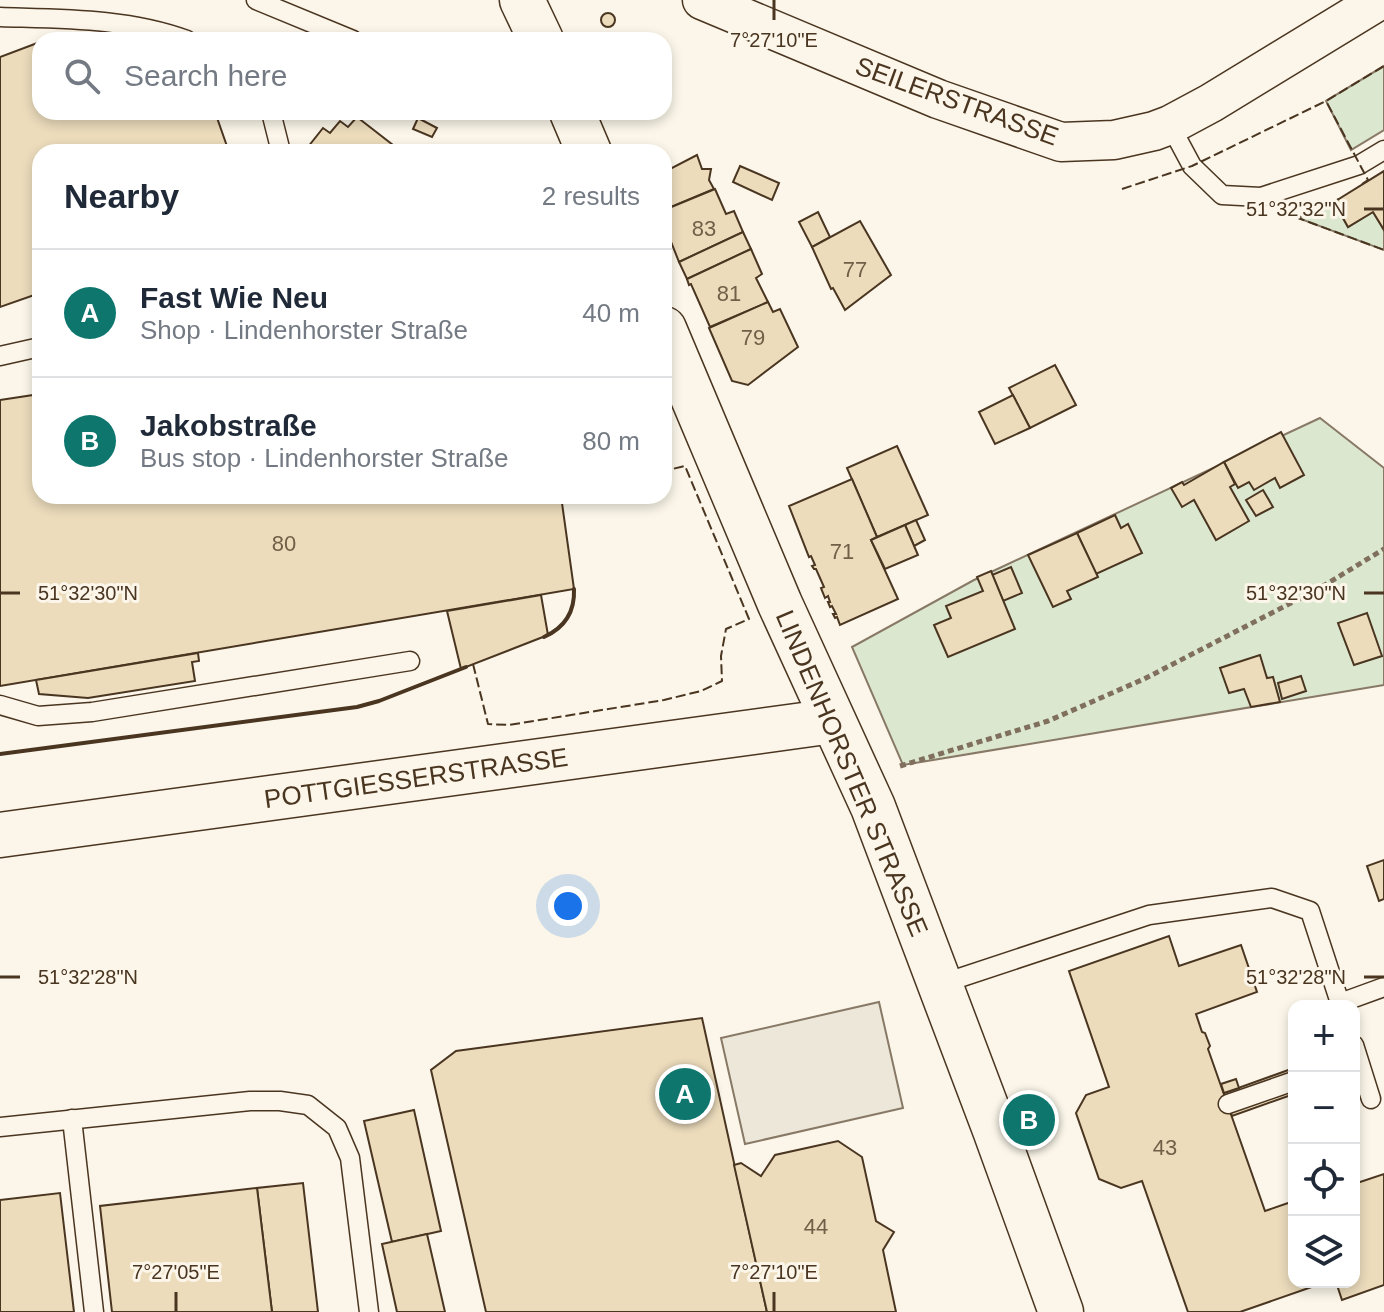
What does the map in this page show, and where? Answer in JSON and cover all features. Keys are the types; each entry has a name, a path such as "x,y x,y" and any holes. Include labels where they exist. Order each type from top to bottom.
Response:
{"street":[{"path":"522,0 537,32"},
{"name":"SEILERSTRASSE","path":"702,0 938,99 1061,142 1114,140 1170,125 1380,0"},
{"path":"575,120 586,144"},
{"name":"LINDENHORSTER STRASSE","path":"672,348 780,604 873,807 1061,1312"},
{"name":"POTTGIESSERSTRASSE","path":"0,835 833,721"}],"lane":[{"path":"256,0 334,32"},
{"path":"0,17 134,25 166,32"},
{"path":"273,120 279,144"},
{"path":"1170,125 1192,166 1222,195 1261,197 1359,165 1384,150"},
{"path":"0,356 32,349"},
{"path":"0,705 38,716 92,712 410,661"},
{"path":"941,984 1149,915 1272,898 1310,911 1340,1000"},
{"path":"1351,1000 1384,987"},
{"path":"1360,1067 1371,1099"},
{"path":"1228,1104 1288,1083"},
{"path":"0,1127 250,1101 308,1105 337,1128 350,1158 369,1312"},
{"path":"72,1119 94,1312"}],"path":[{"path":"896,768 1048,721 1144,679 1320,588 1384,549"}],"green space":[{"path":"1384,66 1384,130 1351,150 1326,101"},
{"path":"1334,202 1348,227 1373,212 1384,230 1384,250 1298,218"},
{"path":"1320,418 1384,468 1384,685 903,765 852,647 974,580"}],"shaded area":[{"path":"879,1002 903,1108 745,1144 721,1038"}],"building":[{"path":"608,13 615,20 608,27 601,20"},
{"path":"32,45 32,120 218,120 226,144 32,144 32,296 0,307 0,57"},
{"path":"354,120 361,120 392,144 310,144 323,128 330,133 340,121 348,127"},
{"path":"417,120 437,128 432,137 413,129"},
{"path":"697,155 702,169 711,169 709,180 714,189 672,207 672,168"},
{"path":"740,166 779,183 772,200 733,182"},
{"path":"1384,171 1384,230 1373,212 1348,227 1334,202"},
{"path":"715,189 726,214 734,211 743,232 679,262 672,244 672,207"},
{"path":"818,212 830,237 812,247 799,222"},
{"path":"860,221 891,275 845,310 831,289 812,247"},
{"path":"743,232 751,249 687,279 679,262"},
{"path":"751,249 762,274 756,278 768,302 710,327 687,279"},
{"path":"768,302 773,312 780,309 798,347 748,385 732,381 709,328"},
{"path":"1055,365 1076,405 1030,428 1009,388"},
{"path":"32,395 32,504 562,504 574,589 0,686 0,400"},
{"path":"1013,395 1030,428 995,444 979,412"},
{"path":"1281,432 1304,475 1280,488 1275,478 1254,490 1249,482 1238,488 1224,462"},
{"path":"897,446 928,515 877,537 847,468"},
{"path":"1224,462 1235,484 1230,487 1249,521 1216,540 1194,500 1182,507 1171,488 1182,482 1184,485"},
{"path":"852,479 877,537 871,540 898,599 840,625 828,596 825,598 821,588 824,587 812,566 815,565 789,506"},
{"path":"1263,490 1273,507 1256,516 1246,500"},
{"path":"1115,515 1121,528 1128,524 1142,553 1096,574 1077,533"},
{"path":"916,520 925,540 914,546 905,525"},
{"path":"905,525 918,555 885,569 871,540"},
{"path":"1077,533 1098,577 1067,591 1071,599 1053,607 1028,555"},
{"path":"1011,567 1022,593 1003,601 992,575"},
{"path":"991,571 1015,629 948,657 934,625 951,618 946,606 983,591 977,577"},
{"path":"541,595 548,635 461,669 447,611"},
{"path":"1367,613 1382,656 1354,665 1338,623"},
{"path":"198,653 199,661 192,662 195,681 88,698 39,694 36,680"},
{"path":"1260,655 1267,678 1273,677 1280,702 1251,707 1244,689 1229,693 1220,668"},
{"path":"1301,676 1306,691 1282,699 1278,683"},
{"path":"1384,860 1384,899 1379,901 1367,866"},
{"path":"1169,936 1179,966 1241,945 1257,992 1196,1014 1210,1046 1208,1049 1265,1211 1288,1203 1288,1288 1309,1288 1240,1312 1188,1312 1142,1181 1121,1188 1099,1179 1076,1113 1086,1095 1109,1087 1069,971"},
{"path":"702,1018 767,1312 486,1312 431,1070 456,1051"},
{"path":"1288,1070 1288,1096 1232,1116 1224,1093"},
{"path":"1236,1079 1239,1088 1224,1093 1221,1084"},
{"path":"414,1110 441,1231 392,1242 364,1121"},
{"path":"838,1141 862,1157 876,1221 894,1232 883,1250 896,1312 767,1312 734,1165 741,1163 761,1176 775,1155"},
{"path":"1384,1174 1384,1285 1342,1300 1338,1288 1360,1288 1360,1182"},
{"path":"303,1183 318,1312 272,1312 257,1188"},
{"path":"257,1188 272,1312 112,1312 100,1206"},
{"path":"60,1193 74,1312 0,1312 0,1200"},
{"path":"427,1234 445,1312 397,1312 382,1244"}],"fence":[{"path":"1362,184 1368,180 1326,101 1384,66"},
{"path":"1122,189 1192,166 1326,101"},
{"path":"1339,199 1298,218 1384,250"},
{"path":"473,664 488,724 509,725 664,700 701,691 722,681 721,656 726,629 749,619 685,466 672,469"}],"wall":[{"path":"544,637 567,618 573,605 574,589"},
{"path":"0,754 357,707 466,667"}],"place":[{"name":"Fast Wie Neu","path":"685,1094"},
{"name":"Jakobstraße","path":"1029,1120"}]}
